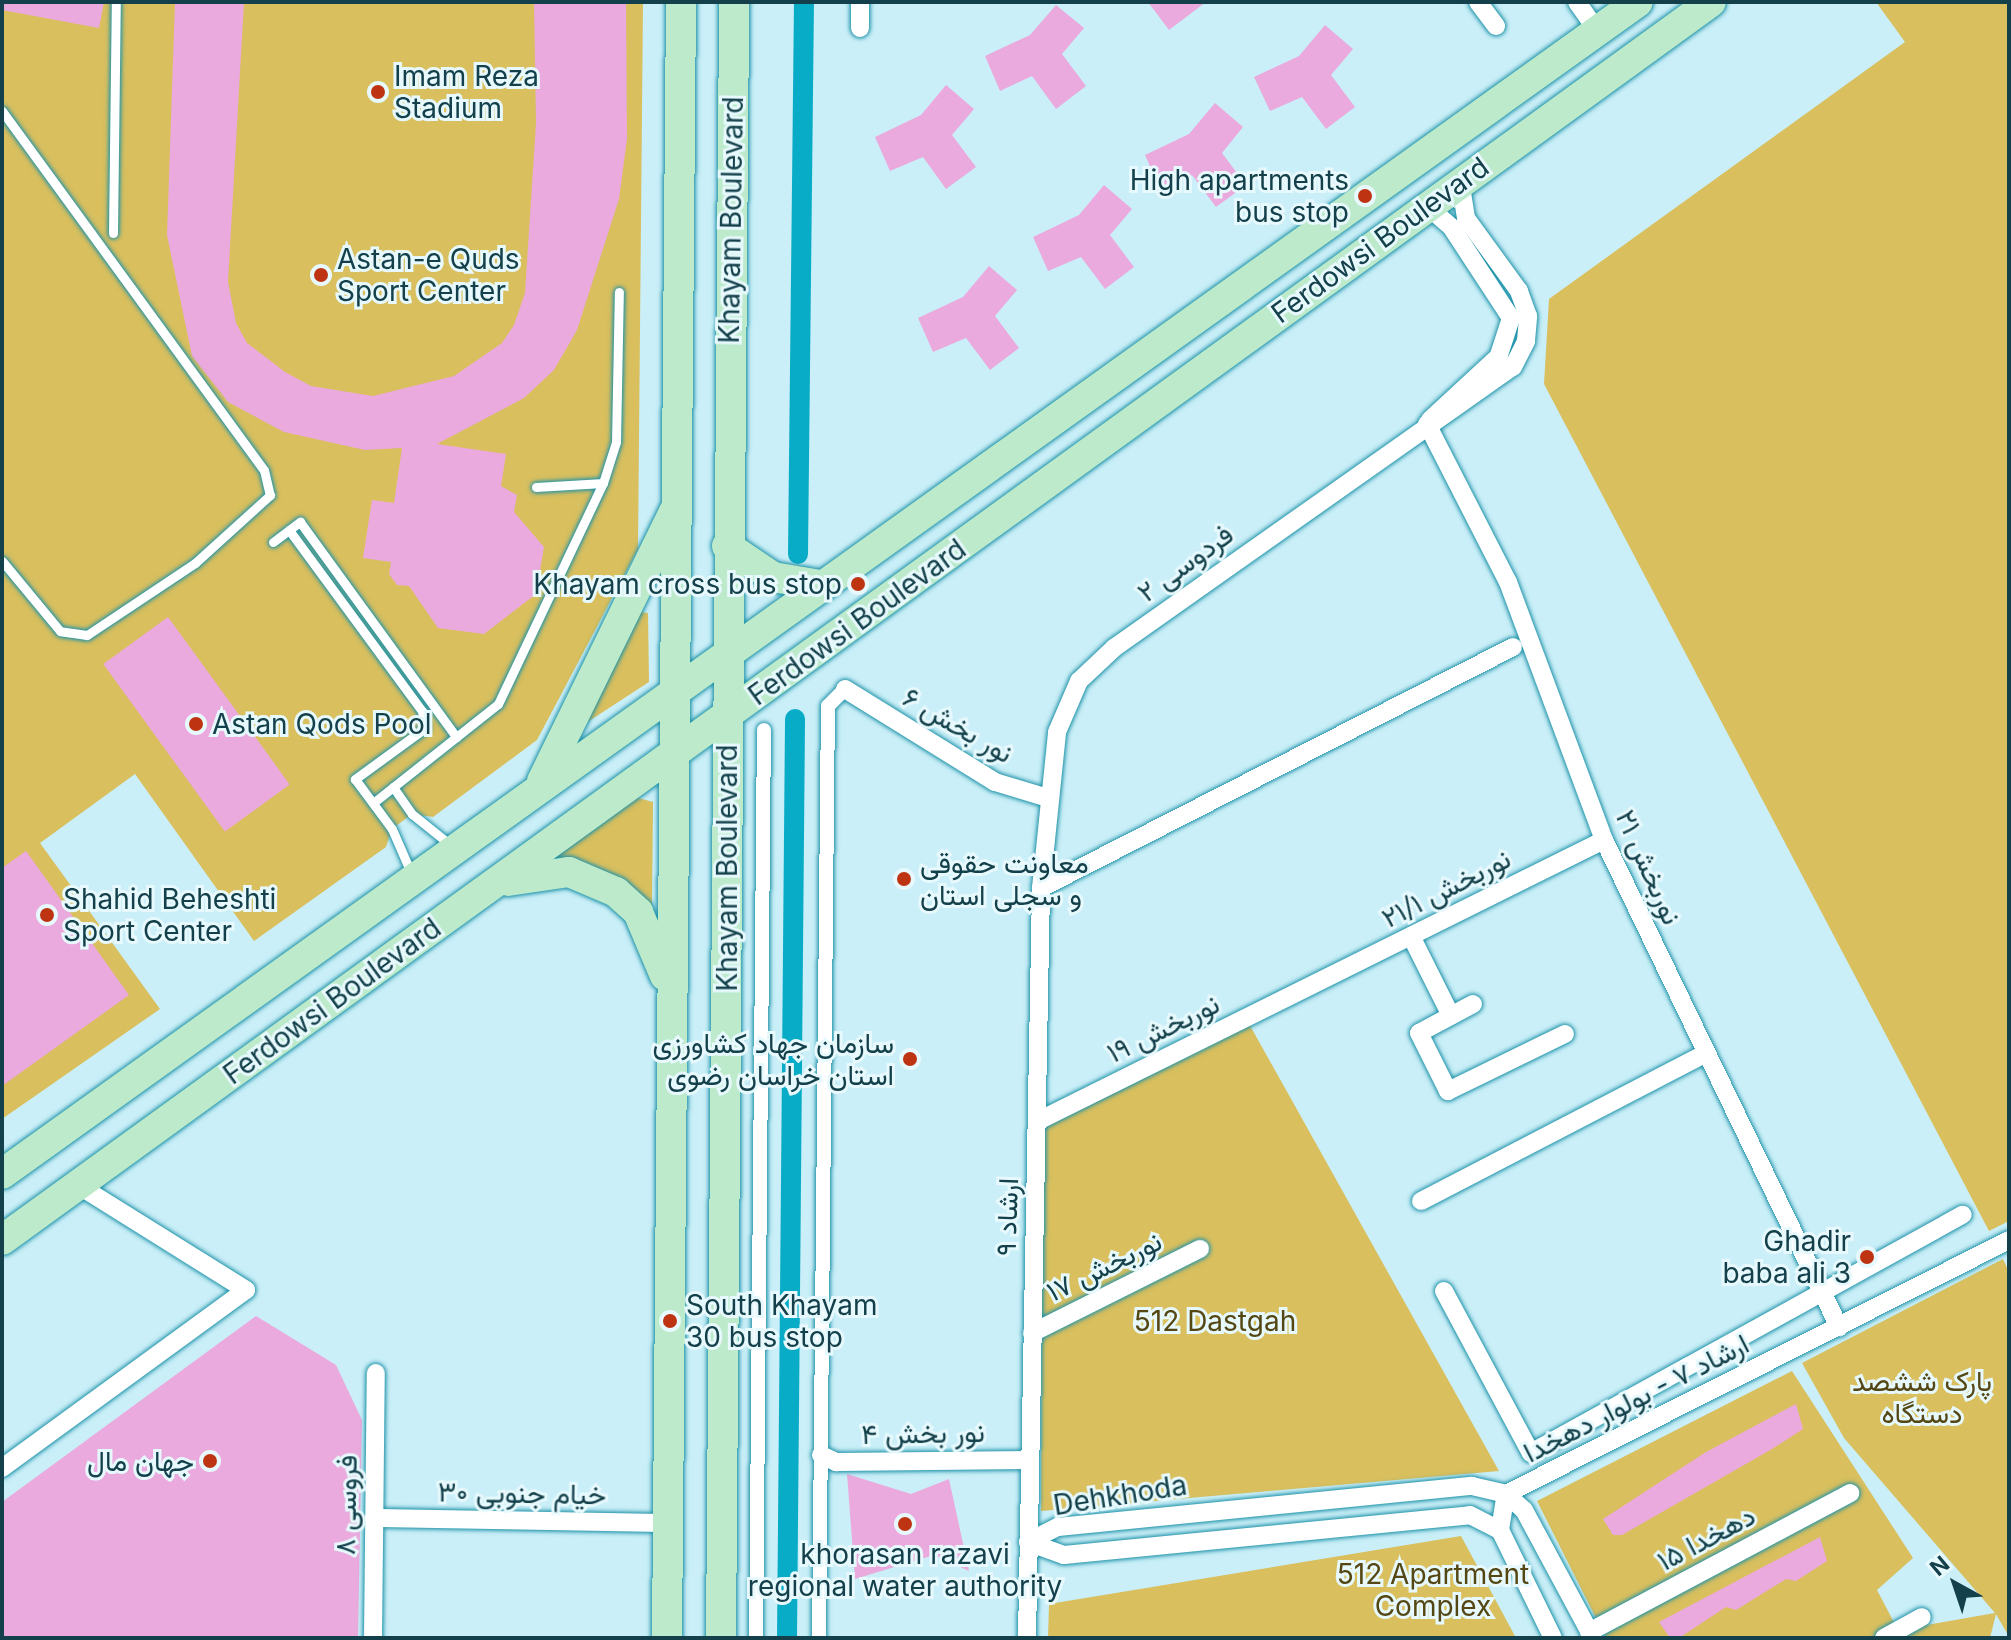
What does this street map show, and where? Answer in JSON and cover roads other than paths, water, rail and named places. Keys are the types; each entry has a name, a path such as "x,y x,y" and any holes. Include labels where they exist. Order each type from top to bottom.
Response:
{"main road":[{"name":"Khayam Boulevard","path":"667,1638 681,2"},
{"name":"Khayam Boulevard","path":"721,1638 730,650 727,546 734,2"},
{"name":"Ferdowsi Boulevard","path":"2,1174 539,785 1638,2"},
{"name":"Ferdowsi Boulevard","path":"2,1240 728,717 1426,205 1711,2"},
{"path":"539,785 677,506"},
{"path":"727,546 773,577 820,585"},
{"path":"495,884 569,872 616,892 638,912 653,942 672,1006"}],"street":[{"path":"860,2 860,28"},
{"path":"1478,2 1496,26"},
{"path":"1577,2 1597,31"},
{"name":"فردوسی ۲","path":"1427,424 1463,407 1513,367 1526,341 1528,316 1519,291 1466,218 1460,181"},
{"name":"فردوسی ۲","path":"1048,798 1057,732 1079,681 1114,648 1427,424 1499,356 1511,318 1452,228 1426,205"},
{"name":"نوربخش ۲۱","path":"1427,424 1508,582 1604,840 1821,1293 1831,1331"},
{"path":"1041,888 1513,647"},
{"path":"819,1638 828,706 845,689"},
{"name":"نور بخش ۶","path":"845,689 995,782 1048,798"},
{"path":"756,1638 764,730"},
{"name":"ارشاد ۹","path":"1027,1638 1041,888 1048,798"},
{"name":"نوربخش ۲۱/۱","path":"1313,986 1604,840"},
{"path":"1411,936 1451,1016"},
{"name":"نوربخش ۱۹","path":"1038,1121 1313,986"},
{"path":"1473,1004 1419,1033 1448,1091 1565,1034"},
{"path":"1421,1201 1704,1054"},
{"path":"2,1468 246,1290 78,1185"},
{"path":"1444,1291 1531,1453 1963,1215"},
{"name":"ارشاد ۷ - بولوار دهخدا","path":"1500,1530 1506,1494 2009,1240"},
{"name":"نوربخش ۱۷","path":"1032,1333 1200,1249"},
{"name":"فروسی ۸","path":"373,1638 376,1373"},
{"name":"نور بخش ۴","path":"821,1455 836,1462 1028,1460"},
{"name":"Dehkhoda","path":"1028,1542 1058,1527 1311,1498 1472,1486 1506,1494"},
{"name":"دهخدا ۱۵","path":"1591,1635 1850,1493"},
{"path":"1506,1494 1524,1510 1591,1635"},
{"name":"Dehkhoda","path":"1028,1542 1064,1555 1470,1515 1500,1530"},
{"name":"خیام جنوبی ۳۰","path":"374,1518 668,1523"},
{"path":"1500,1530 1553,1638"},
{"path":"1884,1638 1922,1617"}],"lane":[{"path":"113,233 116,2"},
{"path":"2,111 264,470 270,495 195,563 74,638 41,612 2,561"},
{"path":"373,803 498,704 603,483 616,442 619,292"},
{"path":"536,487 603,483"},
{"path":"273,542 300,522 456,737"},
{"path":"289,530 422,711 425,728 355,779 373,803 414,878"},
{"path":"393,787 412,814 455,848"}],"waterway":[{"path":"798,554 804,2"},
{"path":"787,1638 795,719"}],"place":[{"name":"Imam Reza Stadium","path":"378,92"},
{"name":"High apartments bus stop","path":"1365,196"},
{"name":"Astan-e Quds Sport Center","path":"321,275"},
{"name":"Khayam cross bus stop","path":"858,584"},
{"name":"Astan Qods Pool","path":"196,724"},
{"name":"معاونت حقوقی و سجلی استان","path":"904,879"},
{"name":"Shahid Beheshti Sport Center","path":"47,915"},
{"name":"سازمان جهاد کشاورزی استان خراسان رضوی","path":"910,1059"},
{"name":"Ghadir baba ali 3","path":"1867,1257"},
{"name":"South Khayam 30 bus stop","path":"670,1321"},
{"name":"جهان مال","path":"210,1461"},
{"name":"khorasan razavi regional water authority","path":"905,1524"}],"park label":[{"name":"512 Dastgah","path":"1215,1321"},
{"name":"پارک‌ ششصد دستگاه","path":"1922,1397"},
{"name":"512 Apartment Complex","path":"1433,1590"}]}
